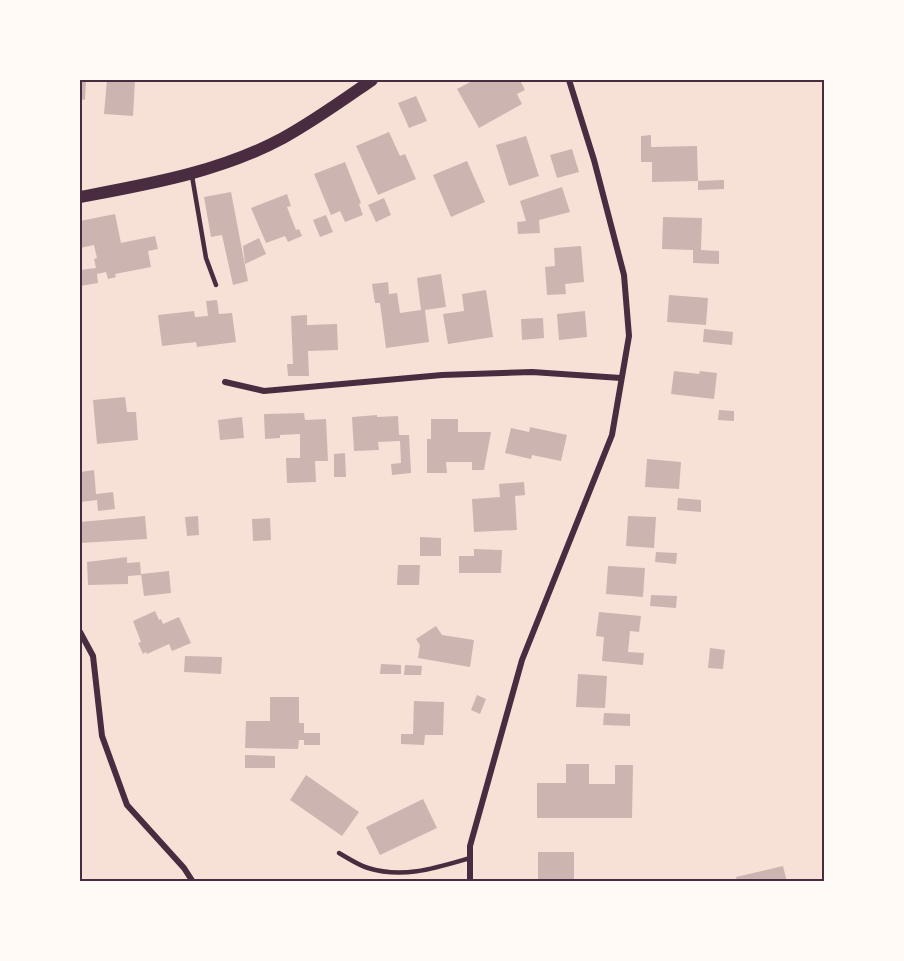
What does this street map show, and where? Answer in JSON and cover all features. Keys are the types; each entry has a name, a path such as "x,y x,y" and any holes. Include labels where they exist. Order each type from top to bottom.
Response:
{"main road":[{"path":"80,197 192,173 235,159 281,139 372,80"}],"street":[{"path":"470,882 470,846 522,660 612,435 629,336 624,275 594,160 569,80"},
{"path":"225,382 264,391 453,375 532,372 621,378"},
{"path":"80,632 93,656 102,736 127,805 184,868 193,882"}],"lane":[{"path":"192,173 206,258 216,285"},
{"path":"339,853 368,868 397,873 422,872 470,858"}],"building":[{"path":"80,80 86,80 85,100 80,99"},
{"path":"107,80 135,80 133,116 104,114"},
{"path":"474,80 520,80 525,90 517,94 522,104 479,128 457,89"},
{"path":"416,96 427,121 409,128 398,103"},
{"path":"389,132 400,156 405,154 416,179 378,195 356,146"},
{"path":"651,135 651,147 697,146 698,181 652,182 652,162 641,162 641,136"},
{"path":"526,136 539,176 509,186 496,145"},
{"path":"572,149 579,172 557,178 550,155"},
{"path":"467,161 485,202 451,217 433,175"},
{"path":"345,162 361,203 359,204 363,215 345,222 340,211 331,215 314,174"},
{"path":"724,180 724,189 698,190 698,181"},
{"path":"562,187 570,212 539,220 540,233 518,234 517,222 526,221 520,201"},
{"path":"231,192 248,281 233,285 222,235 211,237 204,197"},
{"path":"287,194 291,206 287,207 296,230 299,229 302,236 288,242 285,236 266,243 251,208"},
{"path":"384,198 391,215 376,222 368,205"},
{"path":"115,214 121,243 155,236 158,249 148,251 151,267 115,274 116,277 108,279 106,272 97,274 98,283 80,286 80,270 96,268 94,259 97,258 94,245 80,248 80,221"},
{"path":"326,215 333,232 320,237 313,220"},
{"path":"663,217 702,218 701,250 719,251 719,264 693,263 693,250 662,249"},
{"path":"259,238 266,254 245,264 243,246"},
{"path":"581,246 584,282 565,284 566,294 547,295 545,267 555,266 554,248"},
{"path":"441,274 446,307 425,310 429,342 386,348 380,303 375,303 372,284 388,282 389,294 397,293 400,313 421,310 417,278"},
{"path":"486,290 493,337 448,344 443,314 464,311 462,294"},
{"path":"669,295 708,298 706,325 667,322"},
{"path":"217,300 219,314 232,313 236,342 197,347 196,342 162,346 158,315 194,311 195,317 208,316 206,301"},
{"path":"585,311 587,337 559,340 557,314"},
{"path":"307,315 307,325 337,324 338,350 308,351 309,376 288,376 287,364 293,364 291,316"},
{"path":"543,318 544,338 522,340 521,319"},
{"path":"704,329 733,332 732,345 703,342"},
{"path":"674,371 699,374 700,371 717,373 714,399 671,394"},
{"path":"125,397 127,412 136,412 138,440 97,444 93,400"},
{"path":"719,410 734,411 734,421 718,420"},
{"path":"304,413 305,420 326,419 328,461 315,461 316,482 287,483 286,458 300,458 300,434 280,435 280,438 265,439 264,414"},
{"path":"377,415 377,417 398,416 399,435 409,435 411,473 392,475 391,464 401,463 400,441 378,442 379,450 354,451 352,417"},
{"path":"242,417 244,438 220,440 218,420"},
{"path":"431,419 458,419 458,432 491,432 484,470 472,470 472,462 446,462 447,473 427,473 427,439 431,439"},
{"path":"530,427 567,435 561,461 532,455 531,459 505,453 511,428 529,432"},
{"path":"345,453 346,477 334,477 334,454"},
{"path":"647,459 681,462 679,489 645,487"},
{"path":"94,470 96,494 113,492 115,509 98,511 97,500 80,502 80,472"},
{"path":"524,482 525,495 515,496 517,530 474,532 472,499 500,497 499,484"},
{"path":"678,498 701,500 701,512 677,510"},
{"path":"145,516 147,539 80,543 80,522"},
{"path":"198,516 199,535 187,536 185,517"},
{"path":"628,516 656,517 654,548 626,546"},
{"path":"270,518 271,540 253,541 252,519"},
{"path":"420,537 441,538 441,556 420,556"},
{"path":"474,549 502,550 501,573 459,573 459,556 474,556"},
{"path":"656,552 677,553 676,564 655,562"},
{"path":"127,557 127,563 140,562 141,575 128,576 128,584 88,585 87,562"},
{"path":"398,565 420,565 419,585 397,585"},
{"path":"608,566 645,568 643,597 606,594"},
{"path":"169,571 171,593 144,596 141,574"},
{"path":"651,595 677,596 676,608 650,606"},
{"path":"155,611 163,624 179,617 191,643 172,651 169,644 143,654 133,621"},
{"path":"599,612 641,616 639,632 630,631 628,652 644,653 643,665 602,661 604,637 596,636"},
{"path":"436,626 442,635 474,640 470,667 418,658 420,645 416,639"},
{"path":"710,648 725,650 723,669 708,668"},
{"path":"185,656 222,657 221,674 184,672"},
{"path":"381,664 401,665 401,674 380,674"},
{"path":"405,665 422,666 421,675 404,675"},
{"path":"578,674 607,676 605,708 576,707"},
{"path":"477,695 486,699 480,714 471,710"},
{"path":"270,697 299,697 299,723 304,723 304,733 320,733 320,745 304,745 304,740 299,740 298,749 245,748 246,721 270,721"},
{"path":"414,701 444,702 443,735 425,735 424,745 401,744 401,734 413,734"},
{"path":"604,713 630,714 630,726 603,725"},
{"path":"245,755 275,756 275,768 245,768"},
{"path":"566,764 589,764 589,784 615,784 615,765 633,765 632,818 537,818 537,783 566,783"},
{"path":"306,775 359,812 342,836 290,800"},
{"path":"423,799 437,828 380,855 366,827"},
{"path":"538,852 574,852 574,882 538,882"},
{"path":"783,866 787,882 737,882 736,877"}]}
